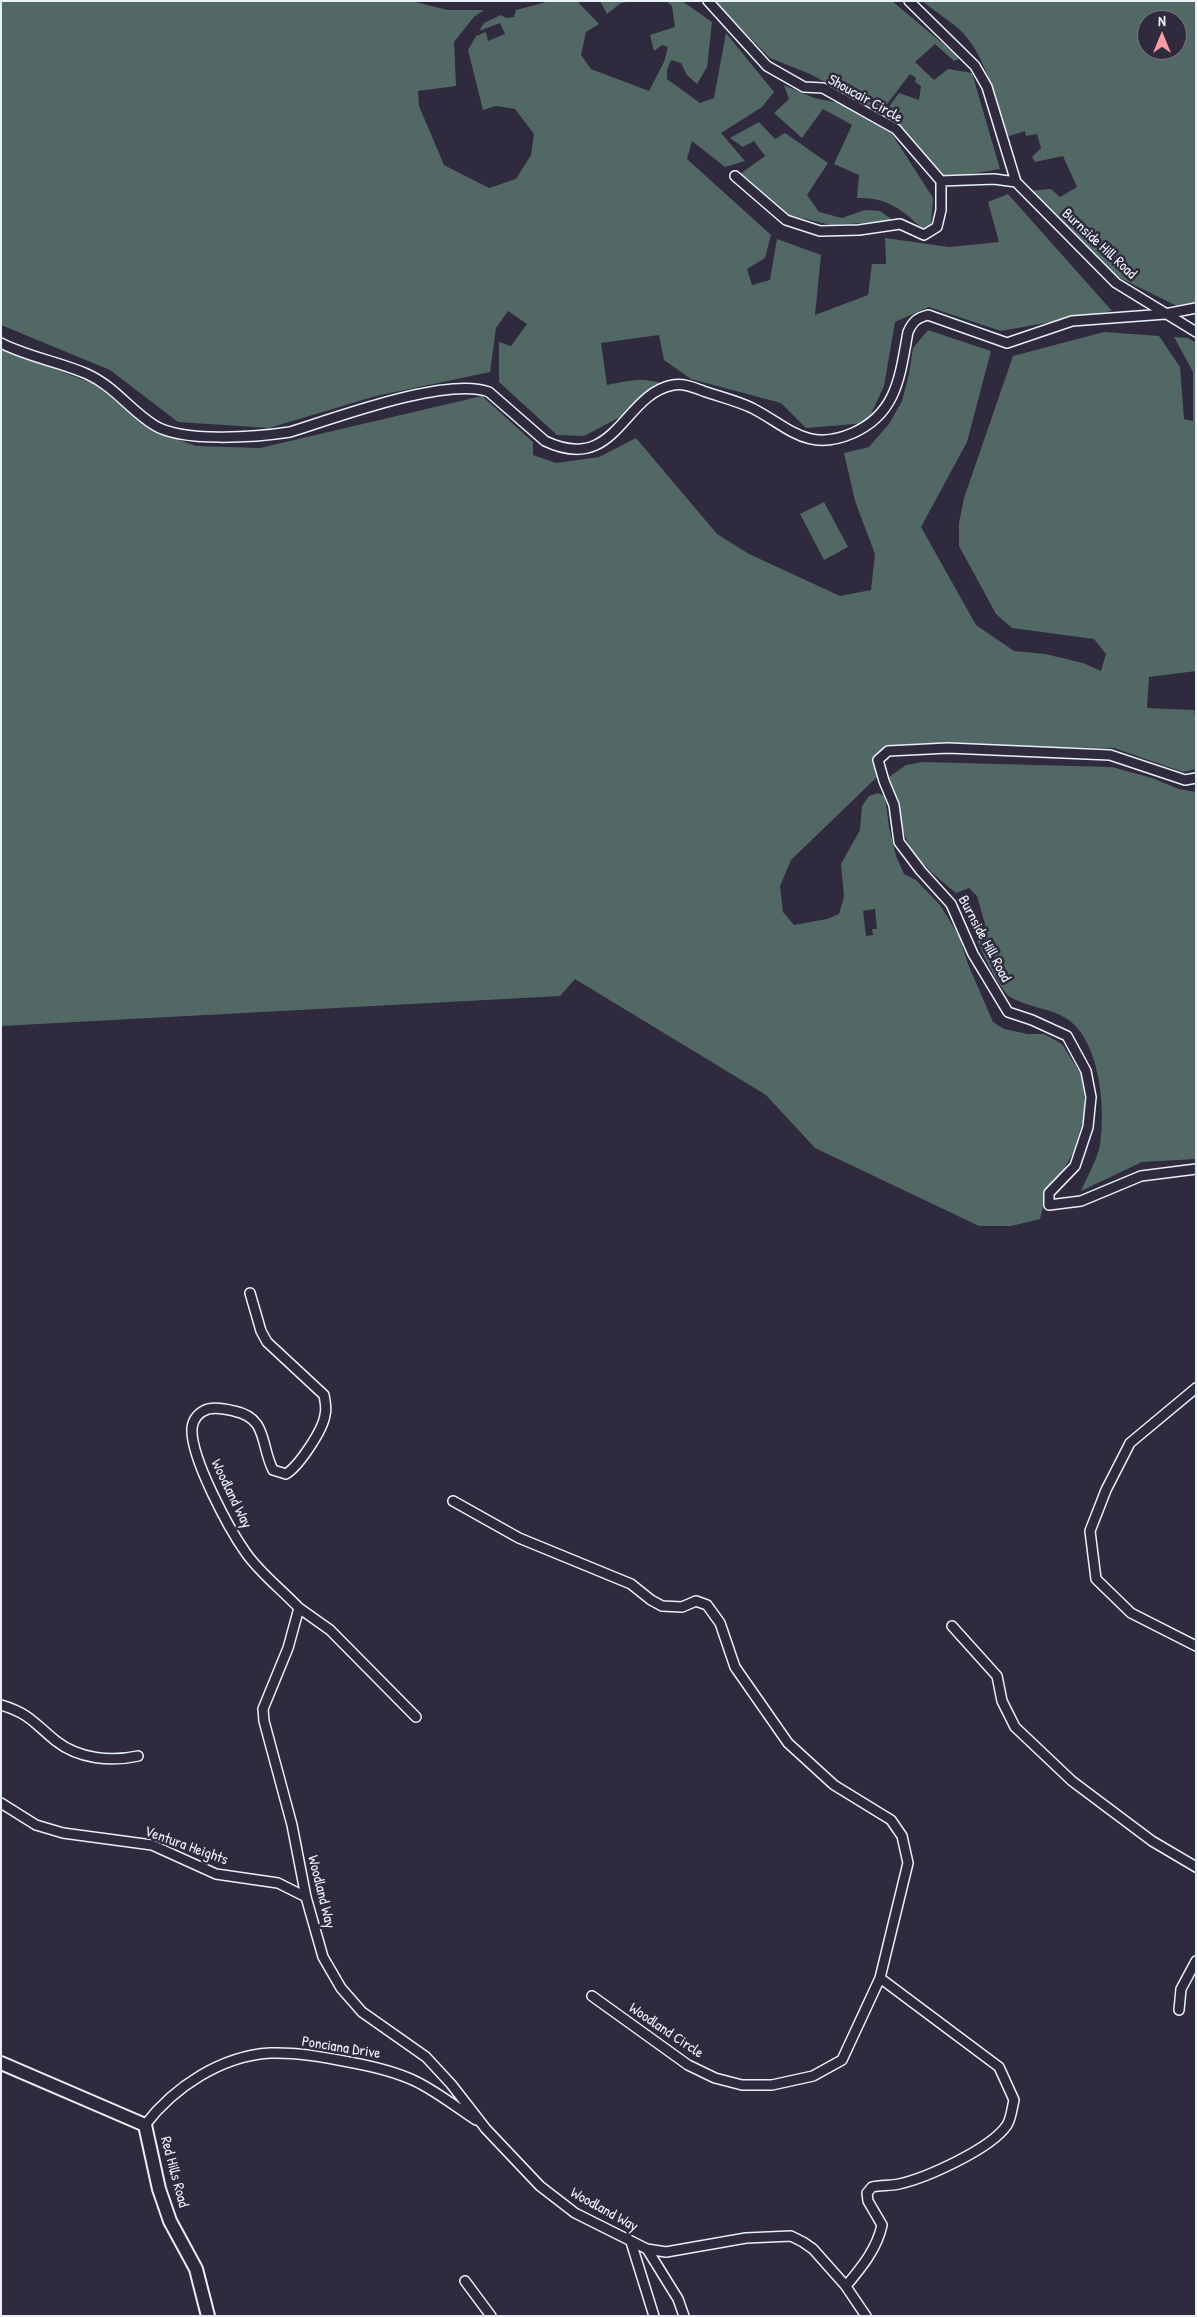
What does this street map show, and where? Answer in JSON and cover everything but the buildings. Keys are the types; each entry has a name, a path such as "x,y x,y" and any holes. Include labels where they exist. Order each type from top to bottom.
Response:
{"main road":[{"name":"Red Hills Road","path":"1,2063 145,2125 159,2189 170,2221 196,2269 208,2316"}],"street":[{"name":"Shoucair Circle","path":"708,1 767,66 804,87 822,88 896,129 941,181"},
{"path":"735,176 786,220 820,230 859,230 900,224 924,235 937,227 941,210 941,181 994,179 1016,182 987,87 975,66 909,1"},
{"name":"Burnside Hill Road","path":"1016,182 1116,283 1196,332"},
{"path":"1,342 87,374 102,382 153,425 171,432 224,438 268,436 290,432 420,394 458,387 478,388 489,392 545,441 554,445 589,448 601,443 649,396 660,389 680,384 752,408 792,434 822,440 840,438 872,422 883,410 898,386 911,324 916,318 928,315 1007,343 1072,321 1164,314 1196,308"},
{"name":"Burnside Hill Road","path":"1196,778 1185,780 1110,755 948,748 888,750 878,760 884,781 894,804 900,842 921,872 951,904 973,954 1008,1012 1032,1020 1067,1036 1086,1071 1091,1097 1088,1127 1075,1166 1049,1193 1049,1205 1082,1202 1141,1176 1196,1169"},
{"name":"Woodland Way","path":"250,1293 261,1331 267,1342 285,1360 320,1389 326,1403 322,1426 298,1464 286,1474 273,1470 259,1426 254,1419 246,1414 223,1409 207,1410 197,1416 192,1430 195,1447 210,1489 228,1523 247,1554 298,1608 288,1648 263,1709 264,1721 292,1825 306,1897 324,1957 341,1988 362,2012 426,2057 451,2084 482,2124 540,2186 575,2213 647,2250 666,2252 746,2238 791,2236 813,2249 846,2286 866,2316"},
{"path":"1196,1388 1130,1443 1106,1490 1090,1532 1096,1579 1131,1612 1196,1646"},
{"name":"Woodland Circle","path":"453,1501 519,1538 631,1584 662,1606 682,1607 696,1601 707,1605 720,1623 735,1667 788,1743 834,1785 891,1820 902,1836 908,1863 880,1978 842,2060 813,2076 772,2085 742,2085 715,2078 688,2065 592,1996"},
{"path":"298,1608 330,1630 416,1718"},
{"path":"952,1626 998,1676 1002,1701 1015,1727 1080,1787 1152,1841 1196,1866"},
{"path":"1,1705 26,1714 58,1742 72,1751 99,1759 121,1760 138,1756"},
{"name":"Ventura Heights","path":"1,1803 36,1825 63,1833 152,1845 216,1874 278,1883 306,1897"},
{"path":"1179,2010 1181,1990 1196,1961"},
{"path":"846,2286 860,2270 879,2238 882,2225 868,2201 867,2193 872,2187 914,2180 981,2150 1010,2120 1014,2100 999,2067 880,1978"},
{"name":"Ponciana Drive","path":"145,2125 174,2092 237,2058 270,2053 320,2056 383,2069 415,2081 482,2124"},
{"path":"631,2242 654,2316"},
{"path":"647,2250 678,2299 684,2316"},
{"path":"464,2281 491,2316"}],"green space":[{"path":"1,1 411,1 448,10 484,10 474,17 454,42 456,86 418,91 419,106 444,165 489,188 516,179 531,155 534,134 515,109 496,106 483,110 468,50 476,36 486,32 488,41 505,34 500,23 479,31 484,23 501,15 506,18 514,17 516,10 550,1 577,1 599,24 586,32 581,55 591,69 649,91 664,62 668,47 662,45 654,51 650,35 675,27 672,6 666,1 682,1 712,22 707,67 697,84 687,75 681,63 671,60 667,70 667,79 700,103 714,98 726,33 774,92 762,107 721,133 745,161 725,167 692,141 687,159 771,235 765,258 747,269 752,285 770,280 777,239 821,255 815,315 868,295 872,264 886,264 885,238 949,247 999,242 988,202 1008,194 1112,311 1001,331 929,307 895,322 884,386 867,423 806,428 781,403 691,379 664,360 659,335 601,343 607,385 642,380 675,388 584,436 557,435 499,382 499,342 511,346 527,324 508,311 496,328 490,372 376,396 269,428 178,422 110,370 1,325"},
{"path":"600,1 634,1 621,3 607,14"},
{"path":"714,1 892,1 960,58 954,61 935,44 915,62 934,80 948,69 972,73 1000,169 946,178 898,123 883,115 899,93 919,100 921,86 915,82 916,78 910,74 881,112 810,74 770,58"},
{"path":"922,1 1196,1 1196,302 1177,306 1118,277 1028,195 1029,191 1051,189 1060,197 1077,187 1063,156 1035,162 1032,157 1041,148 1037,134 1026,136 1025,131 1006,137 990,83 979,57 964,34"},
{"path":"784,85 814,98 839,103 892,134 933,198 931,224 923,229 900,210 885,202 868,198 857,198 859,175 834,164 852,125 823,109 802,138 774,113 789,99"},
{"path":"759,122 775,139 785,133 828,163 807,195 819,212 842,218 865,210 880,211 894,221 831,225 788,215 740,174 765,156 754,141 743,147 730,138"},
{"path":"928,330 991,351 967,442 921,527 976,625 1014,651 1045,654 1083,663 1101,671 1106,654 1094,639 1012,628 996,614 959,546 959,523 964,498 1013,356 1104,332 1159,336 1180,367 1184,419 1193,421 1193,372 1174,337 1188,338 1196,343 1196,671 1149,677 1147,708 1194,710 1196,721 1196,769 1183,772 1114,748 890,745 875,756 878,776 791,860 780,886 783,912 794,925 827,919 839,914 844,897 841,864 860,830 862,806 869,796 878,793 885,796 889,827 896,856 904,874 916,880 940,905 959,936 968,964 993,1022 1004,1029 1028,1034 1044,1034 1062,1044 1082,1076 1086,1112 1073,1153 1061,1174 1048,1187 1040,1219 1011,1226 979,1226 815,1148 766,1095 575,979 560,996 1,1026 1,349 97,385 151,430 196,446 260,448 482,396 533,442 533,455 556,463 599,457 636,438 717,534 749,554 840,596 871,590 875,554 855,501 844,453 869,447 889,424 902,401 913,348","holes":["875,909 877,929 872,929 873,935 866,936 863,911"]},
{"path":"824,502 848,547 824,560 800,514"},
{"path":"923,762 1112,767 1152,778 1179,789 1196,792 1196,1159 1142,1162 1081,1191 1097,1157 1102,1130 1101,1095 1094,1059 1078,1029 1067,1019 1054,1012 1023,1003 1006,993 991,970 977,938 987,931 977,896 969,888 956,893 927,868 909,845 889,777 906,765"}]}
